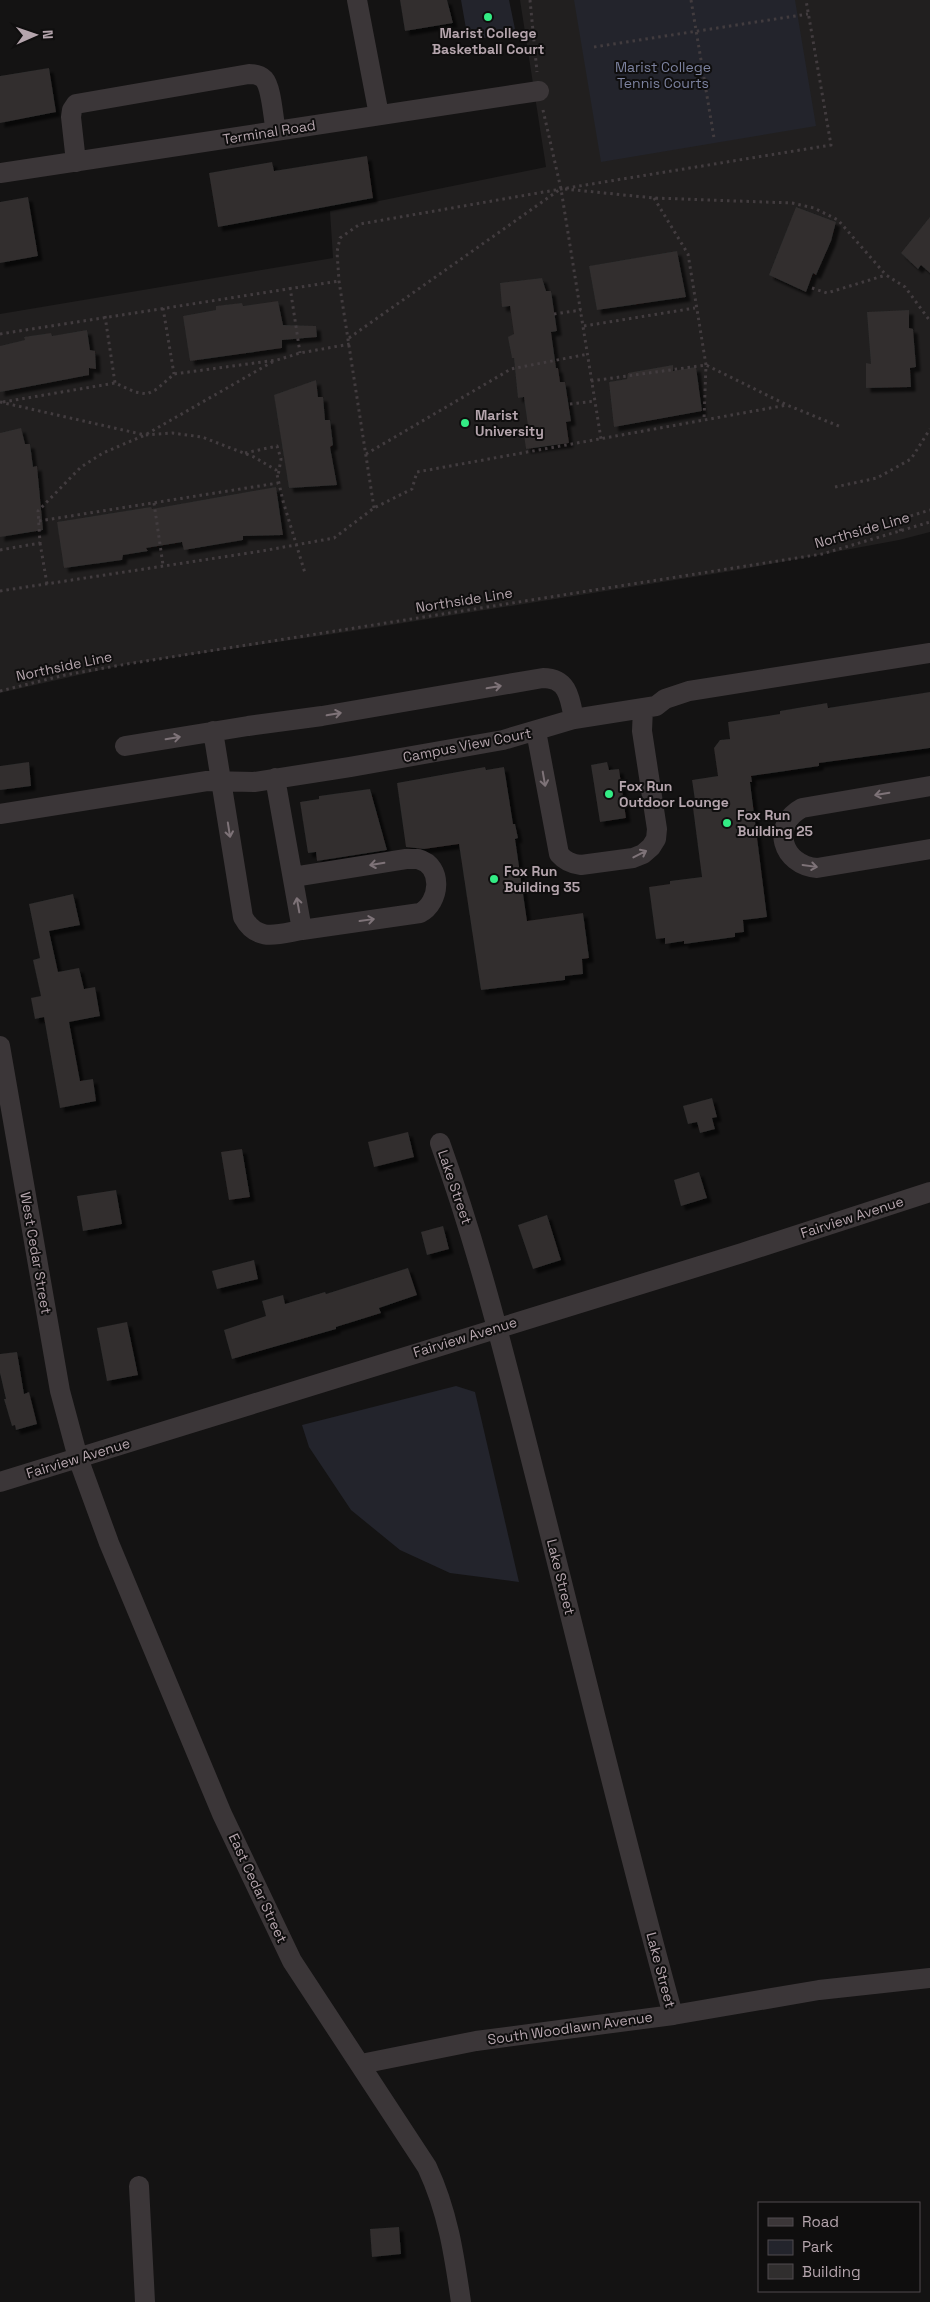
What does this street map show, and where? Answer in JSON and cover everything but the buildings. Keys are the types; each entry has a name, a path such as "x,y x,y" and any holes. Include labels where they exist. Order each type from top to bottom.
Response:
{"street":[{"path":"357,0 379,116"},
{"path":"76,162 71,117 72,110 76,104 249,74 257,75 264,79 268,86 276,131"},
{"name":"Terminal Road","path":"0,173 539,91"},
{"name":"Campus View Court","path":"0,814 207,781 221,782 275,778 494,741 574,719 656,706 665,699 689,691 930,653"},
{"path":"125,746 322,716 543,678 558,681 565,686 570,695 574,719"},
{"path":"536,731 559,854 565,860 580,865 633,858 643,854 651,847 657,829 642,731 643,708"},
{"path":"213,732 243,917 248,926 264,935 420,913 428,908 433,901 436,882 434,872 427,864 418,860 406,859 292,877"},
{"path":"275,778 302,930"},
{"path":"930,786 802,808 792,813 785,823 784,836 787,850 795,862 806,867 817,868 930,849"},
{"name":"West Cedar Street","path":"0,1046 60,1391 78,1458"},
{"name":"Lake Street","path":"440,1143 464,1211 498,1327 639,1893 673,2014"},
{"name":"Fairview Avenue","path":"0,1482 742,1253 930,1192"},
{"name":"East Cedar Street","path":"78,1458 109,1543 222,1814 292,1961 427,2167 440,2194 450,2233 461,2302"},
{"name":"South Woodlawn Avenue","path":"360,2064 476,2041 673,2014 819,1990 930,1978"},
{"path":"139,2186 139,2220 145,2302"}],"path":[{"path":"691,0 714,138"},
{"path":"374,508 339,281 337,252 340,238 360,224 831,145 806,0"},
{"path":"594,47 808,14"},
{"path":"560,189 582,310 601,439"},
{"path":"349,338 560,189 654,198 792,203 814,208 838,220 886,275 905,287 930,321"},
{"path":"654,198 688,254 695,308 706,364 704,419"},
{"path":"812,288 827,293 886,275"},
{"path":"0,334 290,287 339,281"},
{"path":"290,287 300,353"},
{"path":"163,308 174,374"},
{"path":"584,326 695,308"},
{"path":"554,314 582,310"},
{"path":"105,316 115,383"},
{"path":"0,402 115,383 136,392 147,394 157,389 174,374 277,360 300,353 350,344"},
{"path":"366,454 510,369 588,354"},
{"path":"47,584 40,543 38,511 81,467 103,452 146,435 277,360"},
{"path":"592,381 706,364 787,405 840,426"},
{"path":"570,404 595,401"},
{"path":"0,402 146,435 172,433 202,437 245,453 276,470 278,477"},
{"path":"0,591 334,538 374,508 412,489 416,472 787,405"},
{"path":"835,487 877,478 911,459 930,429"},
{"path":"245,453 277,446 281,459 278,483 305,572"},
{"path":"39,521 278,483"},
{"path":"154,503 164,565"},
{"path":"901,531 897,520 930,510"},
{"name":"Northside Line","path":"0,691 65,675 127,664 822,554 930,522"},
{"path":"0,550 40,543"}],"shaded area":[{"name":"Marist University","path":"520,0 930,0 930,532 899,540 738,570 353,631 127,664 0,693 0,314 333,258 330,211 546,167"}],"green space":[{"name":"Marist College Basketball Court","path":"461,0 509,0 516,34 468,40"},
{"name":"Marist College Tennis Courts","path":"574,0 795,0 816,126 601,162"},
{"path":"456,1386 475,1392 519,1582 450,1573 400,1550 351,1510 309,1447 302,1425"}],"place":[{"name":"Marist College Basketball Court","path":"488,17"},
{"name":"Marist University","path":"465,423"},
{"name":"Fox Run Outdoor Lounge","path":"609,794"},
{"name":"Fox Run Building 25","path":"727,823"},
{"name":"Fox Run Building 35","path":"494,879"}]}
